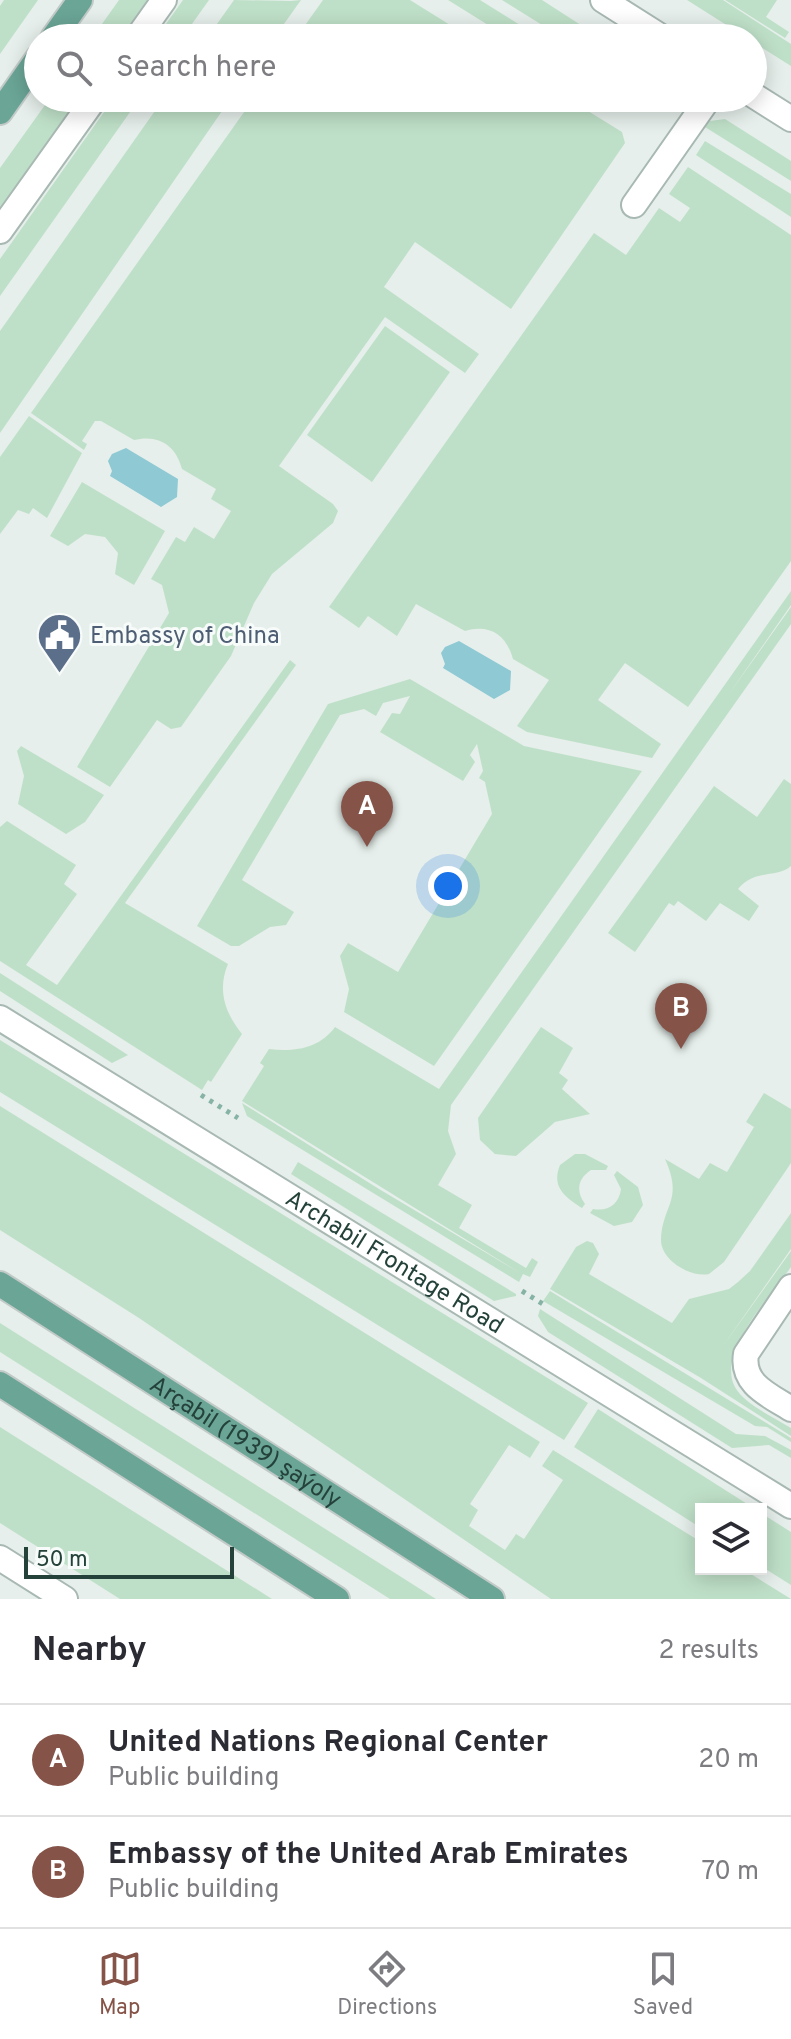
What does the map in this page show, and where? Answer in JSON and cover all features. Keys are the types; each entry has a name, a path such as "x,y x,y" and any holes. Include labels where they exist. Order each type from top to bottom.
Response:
{"main road":[{"path":"63,24 80,0"},
{"path":"0,112 24,78"},
{"name":"Arçabil (1939) şaýoly","path":"0,1284 492,1599"},
{"path":"0,1384 337,1599"}],"street":[{"path":"147,24 164,0"},
{"path":"603,0 641,24"},
{"path":"767,102 789,114"},
{"path":"0,231 85,112"},
{"path":"634,205 699,112"},
{"name":"Archabil Frontage Road","path":"0,1018 791,1506"},
{"path":"791,1287 746,1354 744,1367 752,1384 791,1409"},
{"path":"0,1558 65,1599"}],"path":[{"path":"201,1095 238,1118"},
{"path":"522,1291 543,1304"}],"green space":[{"path":"4,0 38,0 0,54 0,6"},
{"path":"119,0 147,0 130,24 102,24"},
{"path":"183,0 209,0 192,24 166,24"},
{"path":"234,0 301,0 284,24 217,24"},
{"path":"323,0 410,0 449,24 306,24"},
{"path":"448,0 480,0 519,24 487,24"},
{"path":"502,0 542,0 579,24 541,24"},
{"path":"687,0 723,0 760,24 725,24"},
{"path":"725,0 777,0 766,17 789,32 785,38"},
{"path":"767,28 791,44 791,66 767,51"},
{"path":"40,112 68,112 0,208 0,168"},
{"path":"104,112 130,112 0,296 0,259"},
{"path":"154,112 221,112 0,433 0,331"},
{"path":"244,112 590,112 622,132 625,143 511,309 415,242 384,287 479,354 465,373 385,317 279,466 333,504 338,511 333,523 272,574 254,603 231,656 181,727 171,729 157,720 110,787 77,767 169,613 162,585 151,579 176,537 185,542 194,527 214,539 231,511 211,499 216,489 182,469 165,443 151,439 134,440 101,421 95,421 82,441 87,444 84,450 31,413"},
{"path":"725,119 791,161 791,181 705,127 710,121"},
{"path":"705,141 791,194 791,217 696,155"},
{"path":"688,167 791,235 791,561 688,707 625,663 598,700 661,744 652,758 527,732 517,726 549,680 513,659 506,643 489,630 465,631 416,604 397,636 368,616 359,628 329,607 594,233 626,255 659,208 680,222 690,208 669,194"},
{"path":"385,326 450,372 372,482 307,435"},
{"path":"29,416 82,453 47,518 33,508 29,514 18,510 0,534 0,457"},
{"path":"82,482 165,531 134,585 115,574 118,553 105,537 85,534 68,546 50,536"},
{"path":"791,591 791,605 729,694 791,607 791,624 451,1105 448,1131 456,1154 438,1185 472,1205 459,1228 526,1268 532,1258 538,1262 530,1277 523,1274 519,1282 247,1116 242,1103 520,1273 242,1101 264,1066 260,1063 269,1049 288,1050 314,1044 335,1027 439,1089"},
{"path":"290,660 296,665 125,903 228,964 223,983 224,1001 242,1034 211,1082 208,1080 202,1090 0,961 0,827 7,821 76,865 64,884 77,894 26,965 57,985"},
{"path":"410,679 524,746 642,771 434,1066 344,1012 349,989 340,956 348,943 398,972 492,814 485,782 479,778 483,771 477,744 470,755 475,762 463,781 380,732 392,713 400,714 410,696 383,703 376,716 364,709 340,715 242,880 294,912 286,925 270,927 239,946 231,946 197,926 328,704"},
{"path":"21,746 104,795 85,822 66,834 18,804 24,776 17,751"},
{"path":"784,779 791,784 791,866 752,878 738,889 759,906 749,921 720,903 706,921 678,901 674,906 669,903 635,952 608,933 714,786 757,817"},
{"path":"0,973 128,1055 112,1063 0,991"},
{"path":"541,1027 573,1048 559,1073 568,1080 562,1089 590,1114 555,1122 516,1156 495,1154 480,1140 478,1118"},
{"path":"0,1040 588,1403 564,1440 0,1092"},
{"path":"764,1093 791,1109 791,1163 724,1262 709,1274 686,1271 672,1261 662,1248 662,1228 673,1184 665,1159 699,1179 710,1163 727,1172 754,1127 746,1122"},
{"path":"0,1106 540,1442 530,1458 509,1445 470,1504 478,1510 469,1526 505,1550 516,1534 524,1539 563,1480 542,1466 553,1450 695,1538 695,1575 753,1575 791,1599 551,1599 139,1318 0,1230"},
{"path":"575,1154 585,1154 608,1166 606,1170 591,1170 583,1177 579,1186 585,1204 582,1208 561,1191 557,1179 560,1165"},
{"path":"298,1162 516,1296 494,1301 291,1174"},
{"path":"617,1171 638,1187 643,1205 632,1222 614,1226 590,1213 593,1209 608,1208 618,1199 621,1189 614,1175"},
{"path":"791,1213 791,1249 723,1346 791,1251 791,1267 739,1341 731,1373 740,1393 753,1405 791,1428 791,1436 701,1378 550,1289 576,1247 587,1241 593,1243 599,1254 589,1274 672,1323 689,1299 729,1289 750,1271"},
{"path":"550,1291 791,1438 791,1442 767,1427 755,1426 543,1301"},
{"path":"540,1309 736,1434 765,1436 791,1450 791,1458 769,1445 732,1448 548,1332 538,1316"},
{"path":"0,1323 436,1599 390,1599 0,1352"},
{"path":"598,1409 746,1503 695,1503 695,1524 574,1447"},
{"path":"0,1427 272,1599 120,1599 0,1523"},
{"path":"767,1517 791,1532 791,1585 767,1570"}],"water":[{"path":"126,448 178,479 177,497 161,507 110,476 112,471 108,461 112,454"},
{"path":"459,641 511,671 510,690 494,699 443,668 445,664 441,653 445,647"}],"place":[{"name":"Embassy of China","path":"59,674"},
{"name":"United Nations Regional Center","path":"367,847"},
{"name":"Embassy of the United Arab Emirates","path":"681,1049"}]}
